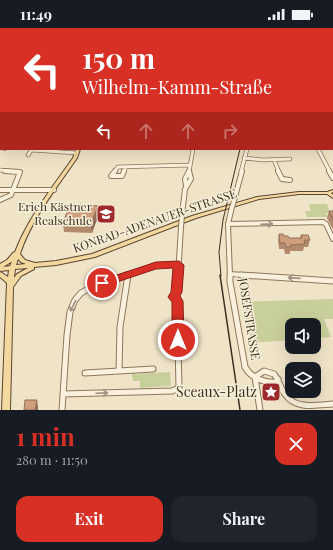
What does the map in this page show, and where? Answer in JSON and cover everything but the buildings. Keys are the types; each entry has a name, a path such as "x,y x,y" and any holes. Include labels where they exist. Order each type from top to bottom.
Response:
{"main road":[{"path":"6,410 10,285 12,268 24,237 77,151"},
{"name":"KONRAD-ADENAUER-STRASSE","path":"0,269 37,266 93,256 194,217 245,202 285,195 332,194"},
{"path":"0,266 9,261 17,253"},
{"path":"17,253 25,262 37,266"},
{"path":"10,285 20,274 37,266"},
{"path":"0,274 10,285"}],"street":[{"path":"28,155 31,150"},
{"path":"54,150 77,151"},
{"path":"63,394 177,390 180,384 177,301 174,297 177,292 183,197 186,186 191,180 189,171 193,150"},
{"name":"JOSEFSTRASSE","path":"247,150 228,224 232,267 230,282 244,363 247,371 255,377"},
{"path":"319,150 333,178"},
{"path":"244,158 274,160 290,159"},
{"path":"274,160 282,179 290,180"},
{"path":"126,167 190,165"},
{"path":"0,170 20,172 13,191 9,196 0,200"},
{"path":"0,190 54,190"},
{"path":"228,224 323,222 326,224 332,237"},
{"path":"62,410 70,312 72,306 84,291 128,274 156,266 179,265"},
{"path":"119,371 120,327 128,274"},
{"path":"230,274 333,281"},
{"path":"85,373 153,369"},
{"path":"255,377 264,371 270,371 278,379 288,398 296,404 333,404"},
{"path":"255,377 271,383 276,382 278,379"},
{"path":"255,377 260,410"}],"green space":[{"path":"309,204 327,204 330,213 326,213 328,217 307,217 305,211 311,211"},
{"path":"333,299 333,319 324,319 331,337 321,338 321,318 285,318 285,340 249,343 241,302"},
{"path":"170,372 171,386 140,388 140,381 133,381 132,374"}],"tram line":[{"path":"221,276 219,252 223,220 240,150"},
{"path":"220,275 240,410"}],"place":[{"name":"Erich Kästner Realschule","path":"106,214"},
{"name":"Sceaux-Platz","path":"271,392"}],"route":[{"path":"102,283 156,266 167,264 179,265 177,292 174,297 177,301 178,340"}]}
